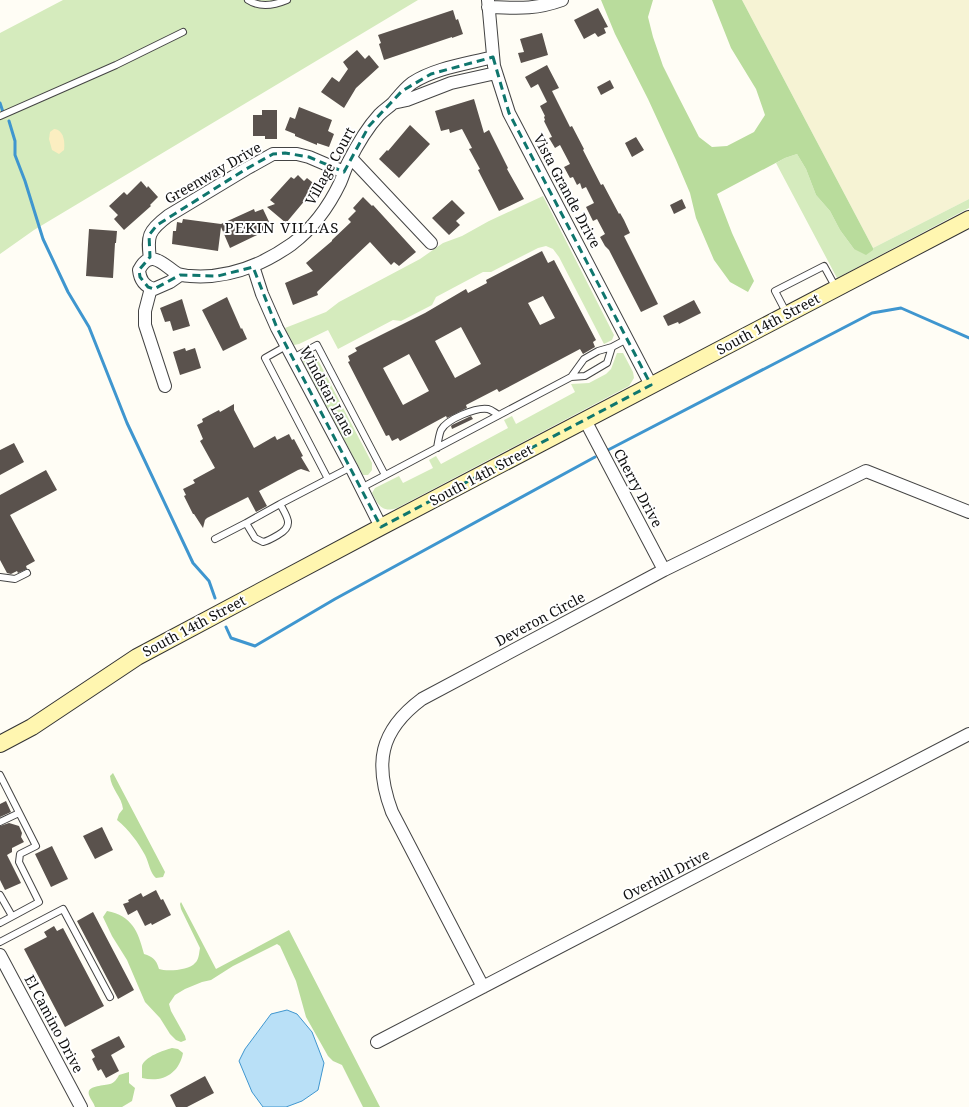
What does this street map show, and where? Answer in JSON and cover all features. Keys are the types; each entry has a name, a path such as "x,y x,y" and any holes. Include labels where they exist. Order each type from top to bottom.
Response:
{"main road":[{"name":"South 14th Street","path":"0,744 32,727 137,657 381,527 969,219"}],"street":[{"path":"488,3 523,9 544,6 562,0"},
{"name":"Vista Grande Drive","path":"488,3 496,73 509,113 651,385"},
{"name":"Village Court","path":"180,275 218,276 253,266 274,256 302,236 327,208 351,158 369,126 393,103 402,91 413,83 431,74 493,57"},
{"name":"Village Court","path":"393,103 407,100 451,84 496,73"},
{"name":"Greenway Drive","path":"150,259 148,247 149,235 157,225 168,216 273,154 297,154 309,157 344,172"},
{"path":"351,158 431,243"},
{"path":"150,259 159,261 180,275 161,287 154,289 150,288 143,282 140,277 139,270 146,261 150,259"},
{"name":"Windstar Lane","path":"253,266 270,313 286,346 351,467 381,527"},
{"path":"150,288 145,311 145,325 165,386"},
{"name":"Cherry Drive","path":"585,420 664,570"},
{"name":"Deveron Circle","path":"483,987 392,812 386,794 382,770 384,750 390,732 409,708 422,699 664,570 866,471 969,512"},
{"name":"Overhill Drive","path":"377,1042 969,734"},
{"name":"El Camino Drive","path":"0,955 81,1107"}],"lane":[{"path":"248,0 259,5 269,5 287,0"},
{"path":"0,116 116,65 183,32"},
{"path":"787,314 775,291 824,266 836,288"},
{"path":"571,377 584,358 627,340"},
{"path":"293,358 317,345 385,475"},
{"path":"286,346 265,358 328,479"},
{"path":"361,488 571,377 585,376 607,364 612,347"},
{"path":"437,448 441,430 448,423 470,411 480,408 489,409 499,415"},
{"path":"215,539 351,467"},
{"path":"246,523 254,538 263,542 285,532 288,528 289,522 280,504"},
{"path":"0,577 15,579 27,574"},
{"path":"0,775 36,846 20,854 19,862 39,902 0,923"},
{"path":"0,822 19,813"},
{"path":"0,895 12,916"},
{"path":"0,942 63,909 110,997"}],"highlighted area":[{"path":"493,57 509,113 651,385 381,527 277,328 253,267 218,276 180,275 154,289 148,287 140,277 139,270 150,257 149,235 157,225 246,169 273,154 285,153 309,157 344,172 369,126 402,91 431,74"}],"shaded area":[{"path":"742,0 969,0 969,199 873,248"}],"green space":[{"path":"63,0 418,0 34,230 0,254 0,33"},
{"path":"601,0 653,0 648,17 663,66 699,137 712,147 727,146 754,132 765,115 756,89 731,48 712,0 742,0 873,250 866,255 854,249 840,230 830,211 816,195 806,169 797,154 785,158 717,194 732,233 754,281 748,292 730,282 714,260 696,218 690,193 676,160 648,99 615,34"},
{"path":"797,154 806,169 816,195 830,211 840,230 854,249 873,250 873,248 969,199 969,208 837,278 776,163"},
{"path":"543,196 614,335 612,340 604,344 559,257 553,249 546,246 538,248 491,272 483,272 436,297 432,305 401,321 393,320 338,349 328,330 294,345 285,328 326,312 339,302 420,259 443,243 462,236 489,221"},
{"path":"617,353 623,353 633,372 634,378 629,386 397,508 384,509 376,501 372,493 375,488 399,476 403,483 433,468 429,460 436,456 441,464 508,428 504,420 512,416 516,424 575,392 571,384 589,383 606,374 611,369"},
{"path":"311,356 316,358 319,362 372,463 372,470 368,475 363,475 303,362 306,357"},
{"path":"113,773 165,872 163,877 156,878 154,876 139,845 117,820 123,809 121,801 111,781 110,776"},
{"path":"181,902 216,969 289,930 380,1107 363,1107 342,1065 333,1061 328,1056 306,1017 296,981 280,946 277,944 233,966 211,980 185,989 175,995 169,1004 186,1040 181,1042 176,1040 170,1034 160,1018 145,1002 127,960 112,936 103,917 107,911 116,913 128,921 133,926 139,938 144,954 154,959 159,969 184,969 196,962 199,956 200,948 181,909"},
{"path":"172,1048 178,1049 183,1053 178,1066 174,1071 163,1078 142,1078 142,1066 146,1060 155,1054"},
{"path":"129,1072 129,1083 135,1088 132,1101 122,1107 95,1107 89,1095 90,1089 96,1086 107,1085 115,1081 119,1075"}],"sand":[{"path":"54,129 62,134 64,140 64,150 59,154 52,150 49,139 50,132"}],"water":[{"path":"287,1010 297,1014 312,1032 324,1063 318,1090 302,1101 286,1107 263,1107 252,1092 239,1061 245,1049 271,1014"}],"building":[{"path":"598,8 608,27 604,28 606,33 598,37 595,33 584,39 574,20"},
{"path":"453,10 463,34 384,60 378,35"},
{"path":"542,33 548,55 521,63 518,53 524,52 520,39"},
{"path":"357,50 365,59 369,55 379,67 356,88 344,108 321,92 332,77 339,82 348,69 343,62"},
{"path":"547,65 559,88 552,91 570,127 572,126 584,149 583,150 601,185 603,184 619,214 620,213 624,220 630,233 624,236 658,304 641,312 609,250 600,237 605,234 597,219 593,221 586,207 594,203 586,187 582,189 580,183 577,185 573,177 570,178 564,167 570,164 560,145 555,148 549,138 552,137 544,121 545,116 540,106 547,102 538,84 531,88 525,77"},
{"path":"610,80 614,88 601,95 597,87"},
{"path":"474,99 484,133 489,130 508,168 507,169 524,199 499,211 478,170 480,169 469,149 472,148 462,129 450,133 449,129 441,131 435,111"},
{"path":"299,107 332,120 328,131 334,134 329,147 317,143 317,145 285,130 290,117 295,119"},
{"path":"262,110 277,110 277,139 265,139 265,136 253,136 253,115 262,115"},
{"path":"410,125 430,144 399,178 379,159 387,150 388,151"},
{"path":"636,137 644,150 632,157 625,143"},
{"path":"298,175 304,181 307,178 317,186 286,223 267,207 275,204 270,200 291,177 294,179"},
{"path":"141,181 158,197 150,205 151,206 124,230 114,219 118,215 109,206 124,192 127,195"},
{"path":"363,197 372,206 373,205 416,252 399,266 394,262 391,265 370,242 317,292 318,295 293,305 285,283 313,271 306,263 332,241 351,222 348,219 356,211 353,208"},
{"path":"682,199 686,208 674,214 670,205"},
{"path":"452,200 465,213 456,221 460,225 449,235 432,218"},
{"path":"254,209 255,212 263,209 272,228 230,248 221,227 218,251 172,244 173,231 176,231 177,222 182,223 183,219 221,224"},
{"path":"89,229 117,231 113,278 86,276"},
{"path":"542,251 548,263 554,260 596,340 593,342 595,347 583,354 580,349 499,392 497,389 466,405 467,408 447,418 446,416 400,441 398,438 392,441 389,435 386,436 348,362 350,361 348,356 357,351 355,348 425,313 466,289 468,293 487,283 486,280","holes":["543,296 555,318 540,325 528,303","461,327 481,364 455,378 435,341","409,354 429,391 403,405 383,368"]},
{"path":"227,297 247,339 223,351 202,310"},
{"path":"182,299 190,326 173,331 170,321 165,322 160,308"},
{"path":"694,300 701,313 679,324 678,322 668,326 663,316"},
{"path":"185,348 186,351 195,348 201,368 180,375 173,352"},
{"path":"234,404 234,410 254,448 275,436 277,440 289,434 292,440 294,439 303,456 301,457 310,472 301,469 298,470 259,491 267,506 256,512 248,497 207,518 203,528 193,514 184,496 186,495 183,489 195,483 193,480 215,468 200,441 203,439 197,425 203,422 202,419 219,410 220,412"},
{"path":"471,416 473,419 452,429 452,425"},
{"path":"14,443 24,462 0,475 0,450"},
{"path":"46,470 57,490 10,515 35,561 26,566 27,569 18,573 17,571 11,574 7,573 0,560 0,495"},
{"path":"6,801 11,812 0,817 0,804"},
{"path":"9,823 19,826 22,833 21,837 24,842 12,848 12,852 7,855 21,883 5,890 0,880 0,826"},
{"path":"102,827 113,850 95,859 83,836"},
{"path":"52,846 68,879 51,887 35,854"},
{"path":"156,890 161,900 163,899 171,915 152,925 151,923 145,926 137,910 128,915 123,904 129,902 128,900 141,893 143,897"},
{"path":"93,912 134,990 118,999 77,921"},
{"path":"54,926 57,931 63,928 104,1006 65,1027 24,949 47,937 44,932"},
{"path":"119,1036 125,1047 111,1055 119,1071 106,1078 101,1069 98,1071 92,1059 95,1057 91,1050"},
{"path":"205,1076 214,1093 187,1107 176,1107 170,1095"}],"waterway":[{"path":"0,103 3,112"},
{"path":"9,121 15,141 15,155 25,181 43,239 68,292 89,327 127,423 193,563 209,581 215,598"},
{"path":"608,450 872,313 901,308 969,338"},
{"path":"226,627 231,638 255,646 335,599 595,457"}],"district":[{"name":"PEKIN VILLAS","path":"282,228"}]}
